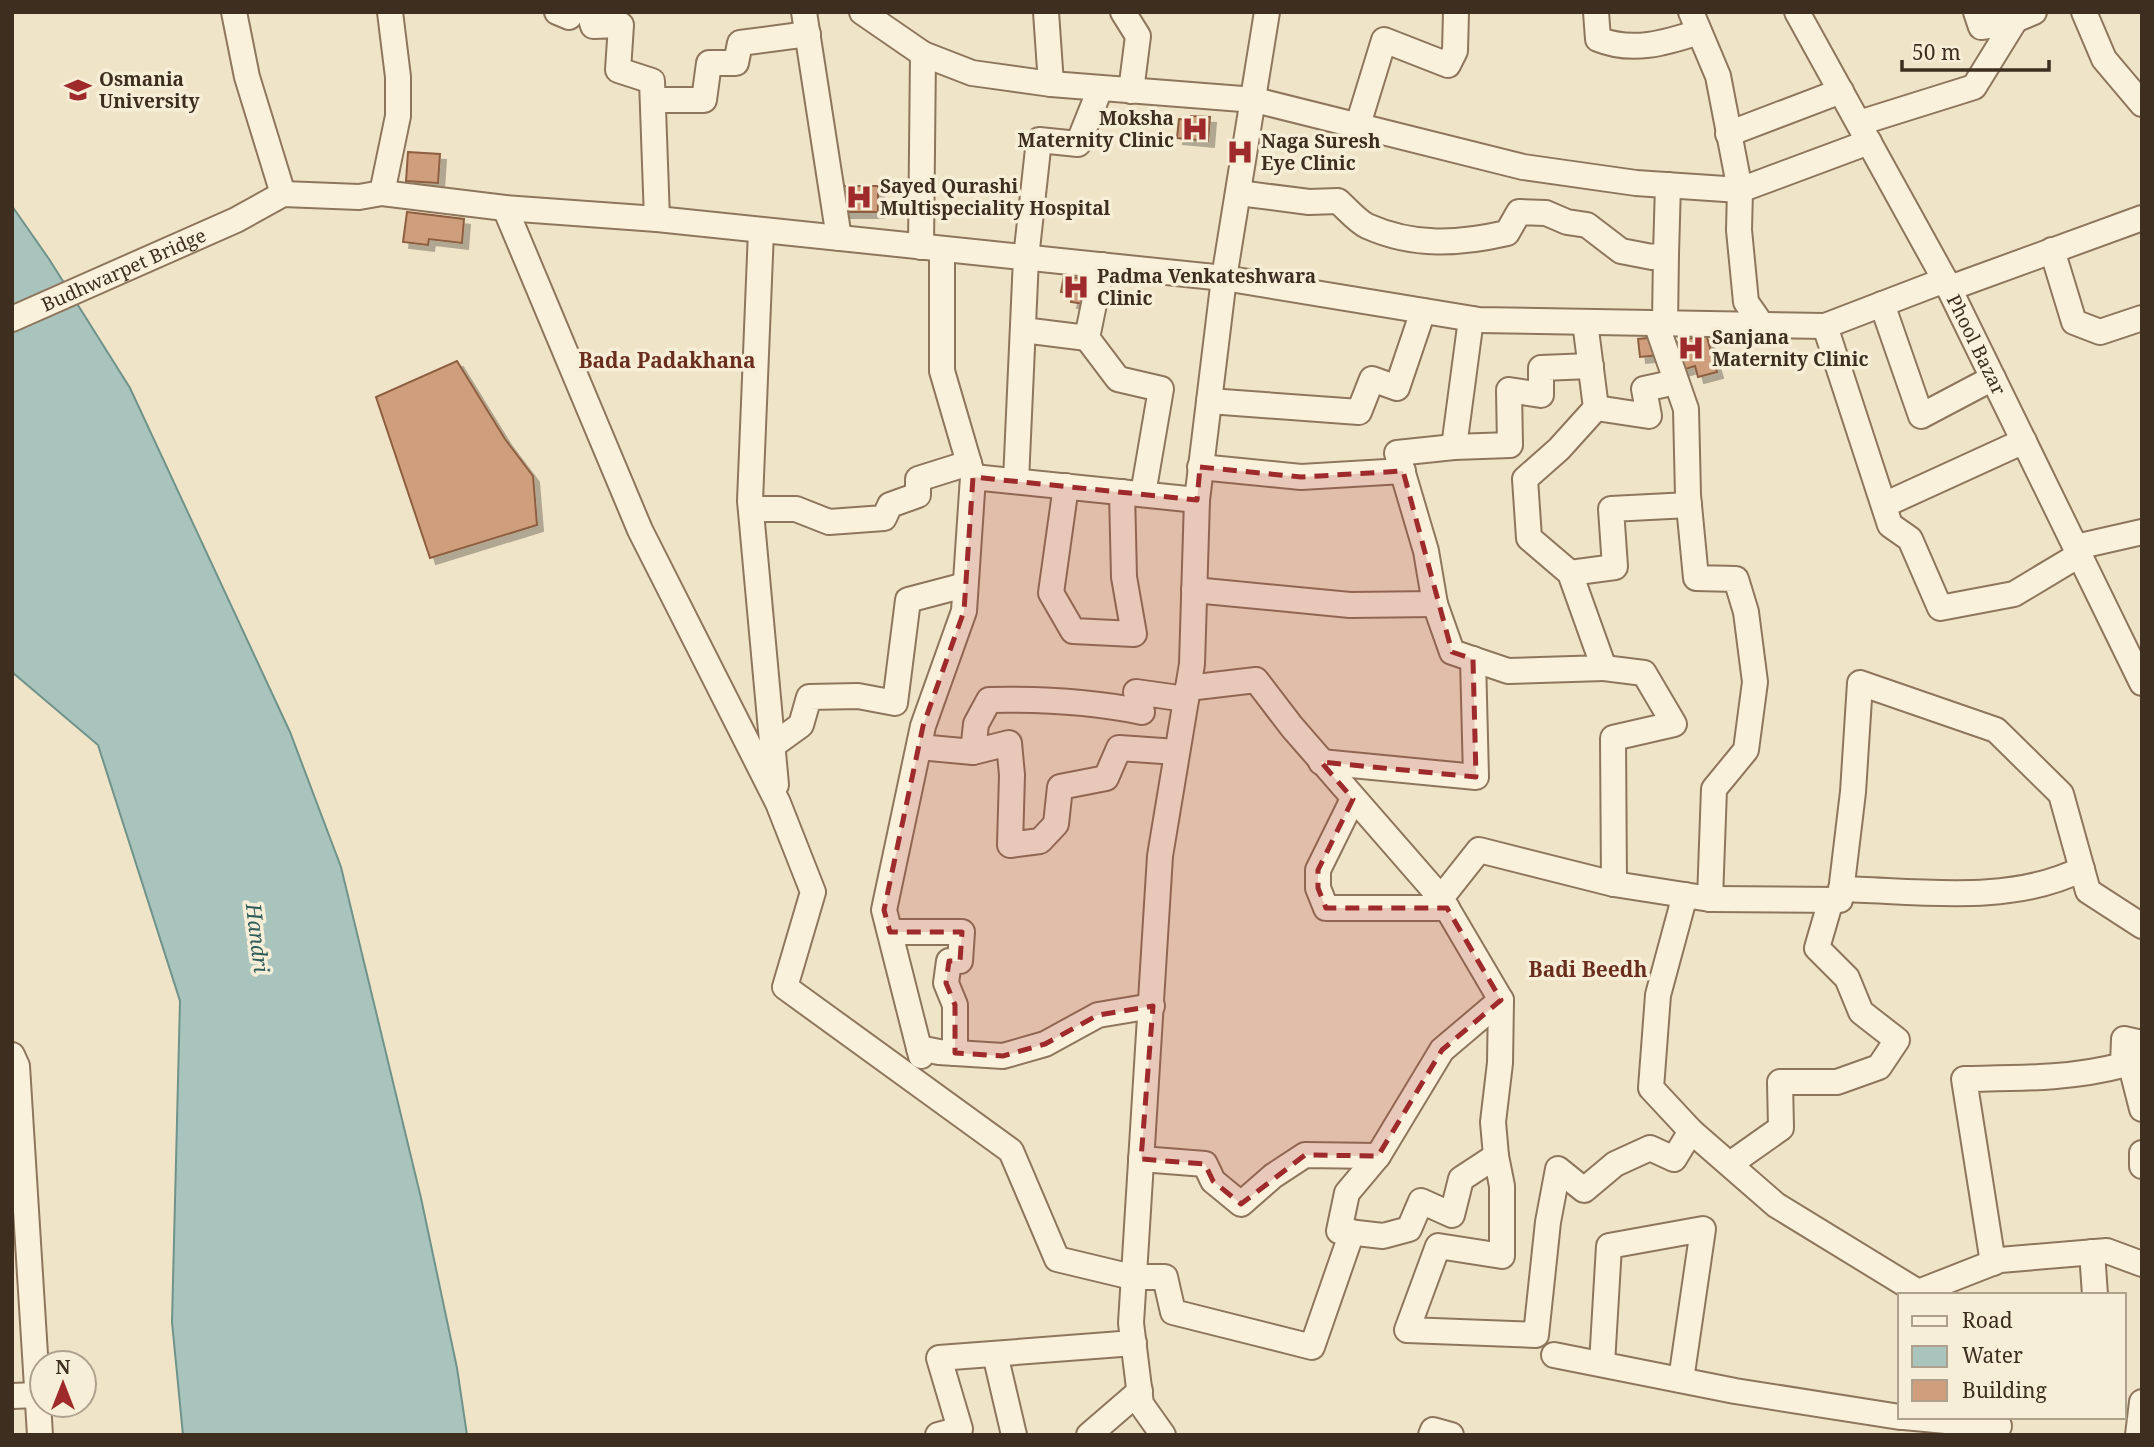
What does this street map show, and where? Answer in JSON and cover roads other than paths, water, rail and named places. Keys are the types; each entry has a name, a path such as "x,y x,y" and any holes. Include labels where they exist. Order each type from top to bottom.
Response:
{"street":[{"path":"234,12 247,77 283,194 359,197 382,193 505,208 657,219 1102,265 1224,278 1471,319 1825,326 1882,304 2052,250 2142,218"},
{"path":"382,193 398,116 398,77 390,12"},
{"path":"558,12 569,17 570,12"},
{"path":"589,12 593,26 621,25 618,70 652,80 657,219"},
{"path":"1046,12 1051,85"},
{"path":"1123,12 1138,36 1132,91"},
{"path":"1163,1435 1141,1404 1134,1343 1132,1277 1160,856 1192,664 1197,500 1224,278 1268,12"},
{"path":"1357,128 1384,40 1448,65 1455,51 1456,12"},
{"path":"1596,12 1598,39 1617,47 1661,44 1695,22 1717,76 1740,190 1739,230 1746,302 1762,325"},
{"name":"Phool Bazar","path":"1797,12 1947,284 2142,683"},
{"path":"1976,12 1981,27 2025,16"},
{"path":"2084,12 2104,59 2142,104"},
{"path":"868,14 923,54 972,73 1051,85 1255,100 1357,128 1523,167 1668,186 1740,190 1864,133 1974,87 2025,16"},
{"path":"653,100 704,100 709,63 736,63 740,43 806,23 839,238"},
{"path":"923,54 932,248 942,371 971,470 964,611 919,747 884,910 920,1052 1003,1056 1045,1044 1098,1014 1152,1006"},
{"path":"1016,481 1027,258 1039,140 1078,144 1100,89"},
{"path":"1728,134 1841,91"},
{"path":"1668,186 1661,323 1686,409 1689,505 1696,578 1736,579 1746,612 1755,682 1746,750 1714,789 1710,899"},
{"path":"1239,193 1309,202 1338,201 1365,225 1411,240 1449,244 1507,233 1519,212 1546,213 1567,222 1587,225 1621,251 1652,257 1666,254"},
{"name":"Budhwarpet Bridge","path":"12,319 236,220 283,194"},
{"path":"505,208 640,530 778,803 813,892 786,987 1011,1152 1058,1259 1132,1277 1165,1277 1173,1312 1312,1348 1352,1232"},
{"path":"761,230 751,509 778,803"},
{"path":"2052,250 2074,322 2100,332 2142,318"},
{"path":"1087,338 1102,265"},
{"path":"1882,304 1921,416 1993,378"},
{"path":"1209,401 1359,412 1371,379 1396,388 1423,311"},
{"path":"1454,447 1471,319"},
{"path":"1585,322 1596,408 1559,449 1525,479 1529,538 1570,573 1604,668"},
{"path":"1825,326 1890,524 1910,539 1940,608 2014,594 2077,551 2142,532"},
{"path":"1023,330 1087,338 1118,379 1161,389 1133,493 1124,578 1134,634 1073,631 1051,593 1066,486"},
{"path":"1591,366 1541,368 1541,395 1509,390 1510,446 1454,447 1397,453 1426,551 1435,604 1452,652 1508,671 1604,668 1644,673 1674,724 1612,738 1614,884"},
{"path":"1596,408 1649,416 1643,389 1676,382"},
{"path":"1884,505 2024,441"},
{"path":"1200,467 1301,477 1402,471"},
{"path":"751,509 796,509 829,522 884,518 890,505 918,495 918,479 971,470 1016,481 1197,500"},
{"path":"1570,573 1615,567 1611,509 1689,505"},
{"path":"772,746 801,725 809,697 858,696 895,703 908,600 965,585"},
{"path":"1194,590 1350,605 1435,604"},
{"path":"1321,762 1476,777 1473,659"},
{"path":"973,752 976,724 989,700 1054,699 1103,703 1142,712 1136,692 1187,693 1256,680 1321,762 1444,903 1501,1000 1500,1063 1493,1122 1502,1186 1502,1256 1438,1246 1407,1330 1536,1335 1548,1222 1558,1169 1584,1190 1615,1164 1650,1148 1674,1159 1691,1130"},
{"path":"1730,1164 1781,1128 1780,1082 1837,1082 1879,1068 1897,1040 1861,1012 1847,978 1817,948 1836,895 1853,792 1860,683 1996,730 2061,794 2088,891 2142,926"},
{"path":"919,747 973,752 1009,743 1012,775 1010,845 1040,841 1056,824 1060,787 1106,778 1119,748 1177,752"},
{"path":"1353,799 1318,870 1318,888 1326,908 1444,903"},
{"path":"1444,903 1479,850 1614,884 1710,899 2014,891 2059,880 2082,869"},
{"path":"1685,895 1658,995 1651,1088 1691,1130 1776,1205 1922,1293 1993,1263 2107,1251 2142,1264"},
{"path":"890,932 962,932 960,961 949,961 946,983 955,1005 955,1053"},
{"path":"1496,1156 1461,1179 1452,1215 1421,1201 1409,1229 1383,1236 1339,1231 1347,1193 1378,1156 1442,1050 1501,1000"},
{"path":"2133,1041 2142,1109"},
{"path":"1993,1263 1964,1079 2057,1077 2111,1068 2123,1065 2133,1041"},
{"path":"12,1055 17,1066 22,1324 28,1352"},
{"path":"2142,1153 2142,1166"},
{"path":"1141,1159 1205,1164 1213,1181 1241,1204 1273,1176 1305,1155 1378,1156"},
{"path":"1602,1364 1609,1246 1703,1230 1681,1380"},
{"path":"2092,1252 2095,1293"},
{"path":"938,1435 960,1429 939,1358 1134,1343"},
{"path":"995,1354 1014,1435"},
{"path":"1554,1355 1889,1421 2006,1425"},
{"path":"1089,1435 1140,1391"},
{"path":"2138,1435 2142,1402"},
{"path":"1431,1435 1433,1430 1451,1435"}],"water":[{"name":"Handri","path":"12,206 49,259 130,388 290,732 341,867 421,1198 457,1368 467,1435 183,1435 172,1322 180,1001 98,745 12,672"}],"place":[{"name":"Osmania University","path":"78,90"},
{"name":"Moksha Maternity Clinic","path":"1195,129"},
{"name":"Naga Suresh Eye Clinic","path":"1240,152"},
{"name":"Sayed Qurashi Multispeciality Hospital","path":"859,197"},
{"name":"Padma Venkateshwara Clinic","path":"1076,287"},
{"name":"Sanjana Maternity Clinic","path":"1691,348"}],"district":[{"name":"Bada Padakhana","path":"667,360"},
{"name":"Badi Beedh","path":"1588,969"}]}
